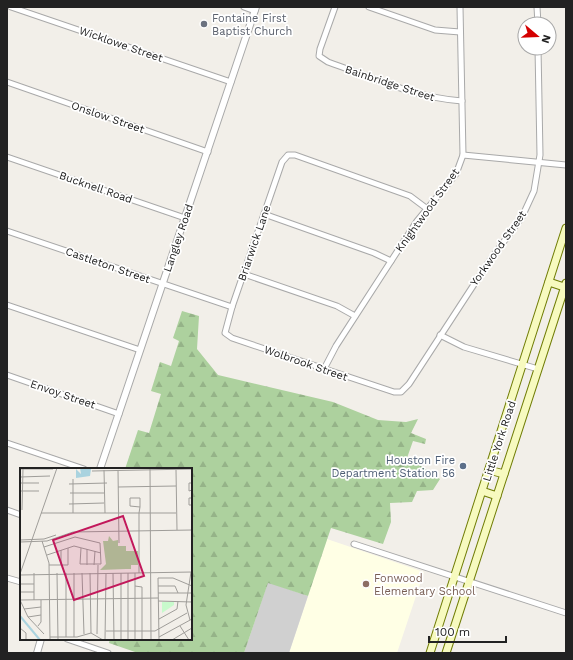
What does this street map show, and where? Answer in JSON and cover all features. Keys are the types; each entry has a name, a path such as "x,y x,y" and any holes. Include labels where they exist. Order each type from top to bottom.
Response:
{"main road":[{"name":"Little York Road","path":"430,653 565,232"},
{"path":"549,282 565,285"},
{"name":"Little York Road","path":"446,653 565,285"},
{"path":"489,470 504,474"},
{"path":"482,491 497,496"}],"street":[{"name":"Wicklowe Street","path":"9,7 231,82"},
{"path":"244,7 256,9"},
{"name":"Bainbridge Street","path":"335,7 320,49 320,56 328,62 424,95 462,102"},
{"path":"369,7 435,30 460,32"},
{"name":"Knightwood Street","path":"324,369 336,346 390,261 426,208 456,174 463,155 460,7"},
{"name":"Langley Road","path":"100,468 256,9"},
{"name":"Yorkwood Street","path":"388,390 401,392 409,384 488,263 522,217 534,191 539,163 538,56"},
{"name":"Onslow Street","path":"7,82 208,152"},
{"name":"Briarwick Lane","path":"226,333 232,307 282,162 288,155 296,155 410,196 426,208"},
{"path":"463,155 566,165"},
{"name":"Bucknell Road","path":"7,156 185,218"},
{"path":"264,214 374,253 390,261"},
{"name":"Castleton Street","path":"7,231 232,307"},
{"path":"244,274 337,306 355,316"},
{"path":"7,305 140,350"},
{"name":"Wolbrook Street","path":"226,333 232,338 388,390"},
{"path":"440,335 464,347 538,369"},
{"name":"Envoy Street","path":"7,375 119,414"},
{"path":"7,443 81,468"},
{"path":"7,510 20,515"},
{"path":"354,544 566,613"},
{"path":"7,578 20,582"},
{"path":"36,653 41,640"},
{"path":"70,640 108,653"}],"shaded area":[{"name":"Fonwood Elementary School","path":"327,539 424,572 397,653 289,653"},
{"path":"268,582 308,596 289,653 244,653"}],"green space":[{"path":"182,311 199,316 197,349 218,375 333,402 378,420 406,422 418,419 411,433 426,439 425,444 413,441 407,458 440,479 433,490 417,491 412,502 390,503 391,522 383,544 331,528 308,596 268,583 244,653 138,653 109,643 110,640 192,640 192,468 125,468 138,430 149,433 161,394 151,391 160,362 171,366 179,341 173,338"}],"place":[{"name":"Fontaine First Baptist Church","path":"204,24"},
{"name":"Houston Fire Department Station 56","path":"463,466"},
{"name":"Fonwood Elementary School","path":"366,584"}]}
